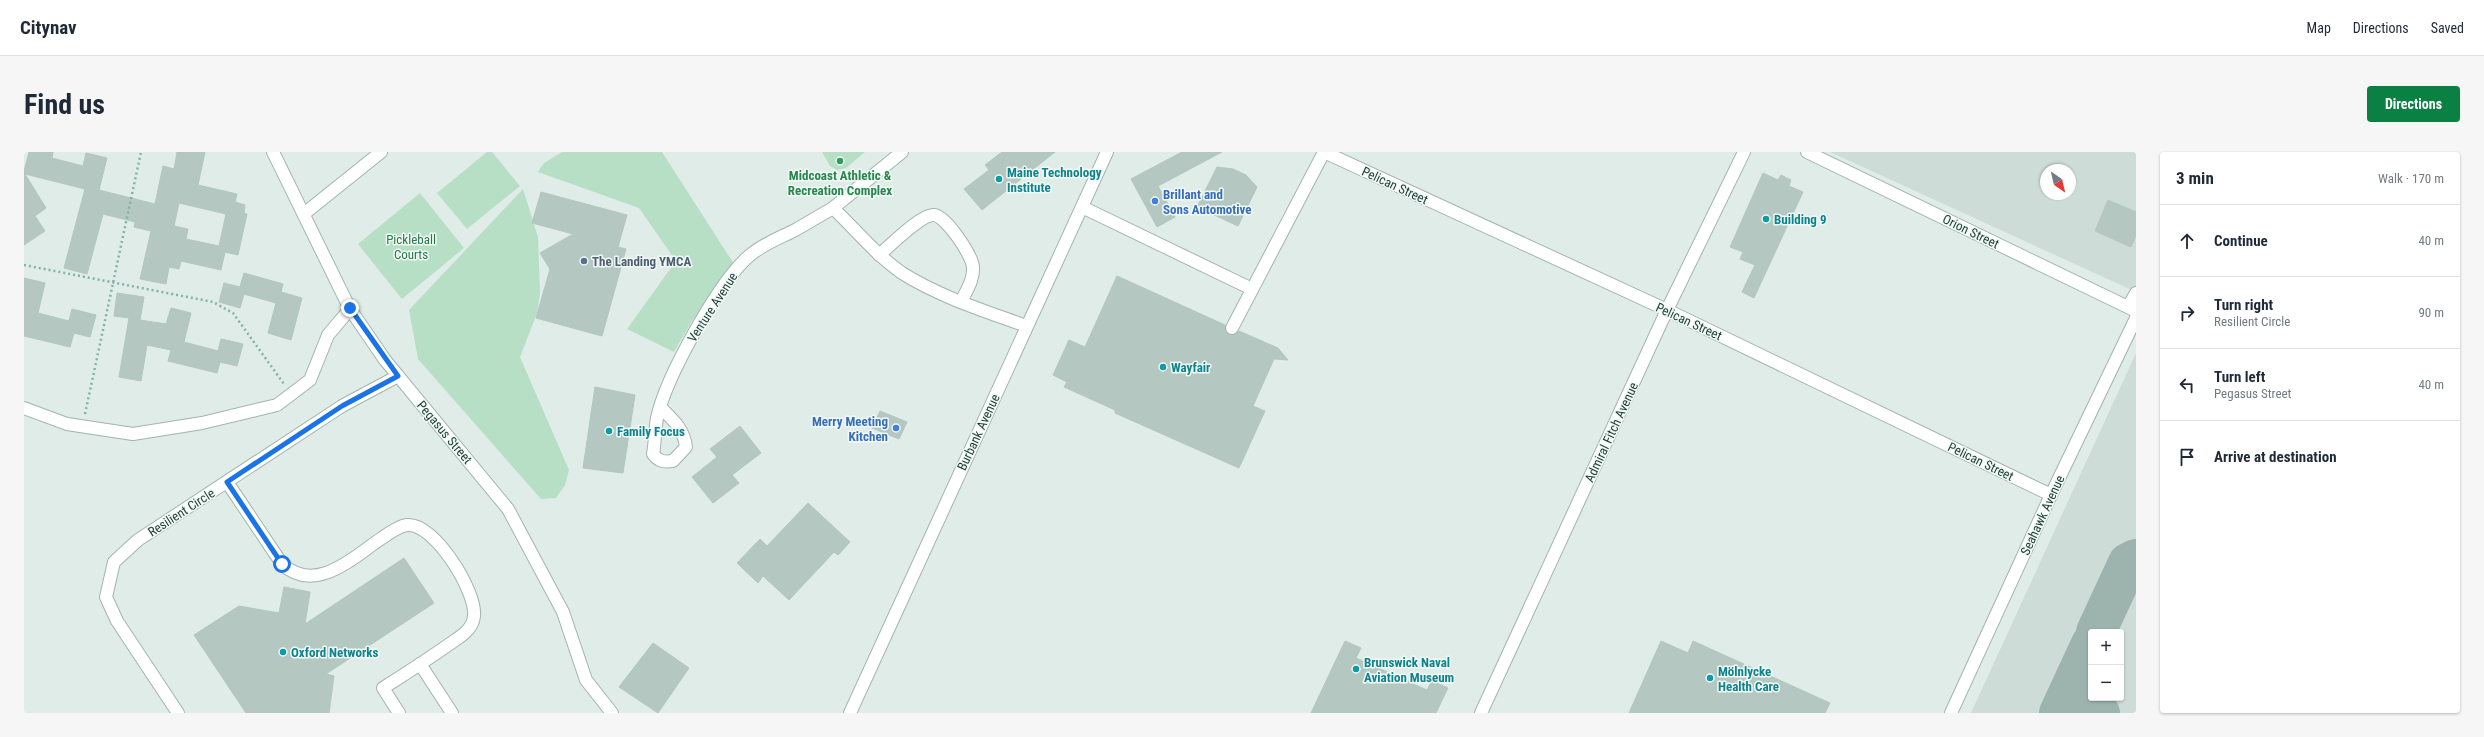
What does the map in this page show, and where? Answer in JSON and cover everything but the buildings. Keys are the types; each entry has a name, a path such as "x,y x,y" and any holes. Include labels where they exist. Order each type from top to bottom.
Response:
{"street":[{"name":"Pegasus Street","path":"273,152 350,308 398,376 508,509 563,612 586,680 612,713"},
{"path":"304,213 380,152"},
{"name":"Venture Avenue","path":"662,403 687,345 718,294 745,260 769,241 796,230 833,208 902,152"},
{"name":"Burbank Avenue","path":"850,713 1107,152"},
{"path":"1232,328 1324,152"},
{"name":"Pelican Street","path":"1324,152 1667,310 2051,495"},
{"name":"Admiral Fitch Avenue","path":"1481,713 1667,310 1744,152"},
{"name":"Orion Street","path":"1807,152 2132,309"},
{"path":"1082,207 1252,289"},
{"path":"833,208 879,255 903,273 961,302 1026,326"},
{"path":"879,255 922,219 933,215 944,219 969,257 973,266 972,278 961,302"},
{"path":"2132,309 2136,293"},
{"path":"24,408 67,424 133,434 202,423 277,405 310,380 328,335 350,308"},
{"name":"Seahawk Avenue","path":"1951,713 2051,495 2136,318"},
{"name":"Resilient Circle","path":"178,713 117,621 106,597 114,562 138,540 342,406 398,376"},
{"path":"227,482 282,564 290,572 310,577 324,576 391,532 406,525 418,527 431,534 439,543 473,596 474,618 466,633 383,688 399,713"},
{"path":"420,664 452,713"}],"path":[{"path":"82,426 141,152"},
{"path":"24,265 214,302 233,313 291,394"}],"shaded area":[{"path":"1830,152 2136,152 2136,292"},
{"path":"2136,353 2136,713 1971,713"}],"green space":[{"path":"487,152 492,152 520,186 467,229 437,193"},
{"path":"562,152 662,152 734,264 692,321 674,352 627,329 676,261 639,208 538,172 544,163"},
{"name":"Midcoast Athletic & Recreation Complex","path":"822,152 865,152 846,168 837,170 830,166"},
{"path":"523,189 538,237 540,293 537,313 520,357 569,470 565,485 556,498 541,499 418,359 409,310"},
{"name":"Pickleball Courts","path":"420,193 464,248 402,299 358,244"}],"taxiway":[{"path":"2097,629 2128,563 2136,559"},
{"path":"2059,713 2088,650"},
{"path":"2079,671 2084,695 2091,705 2100,713"}],"place":[{"name":"Midcoast Athletic & Recreation Complex","path":"840,161"},
{"name":"Maine Technology Institute","path":"999,179"},
{"name":"Brillant and Sons Automotive","path":"1155,201"},
{"name":"Building 9","path":"1766,219"},
{"name":"The Landing YMCA","path":"584,261"},
{"name":"Wayfair","path":"1163,367"},
{"name":"Merry Meeting Kitchen","path":"896,428"},
{"name":"Family Focus","path":"609,431"},
{"name":"Oxford Networks","path":"283,652"},
{"name":"Brunswick Naval Aviation Museum","path":"1356,669"},
{"name":"Mölnlycke Health Care","path":"1710,678"}],"route":[{"path":"282,564 227,482 342,406 398,376 385,360 350,308"}]}
